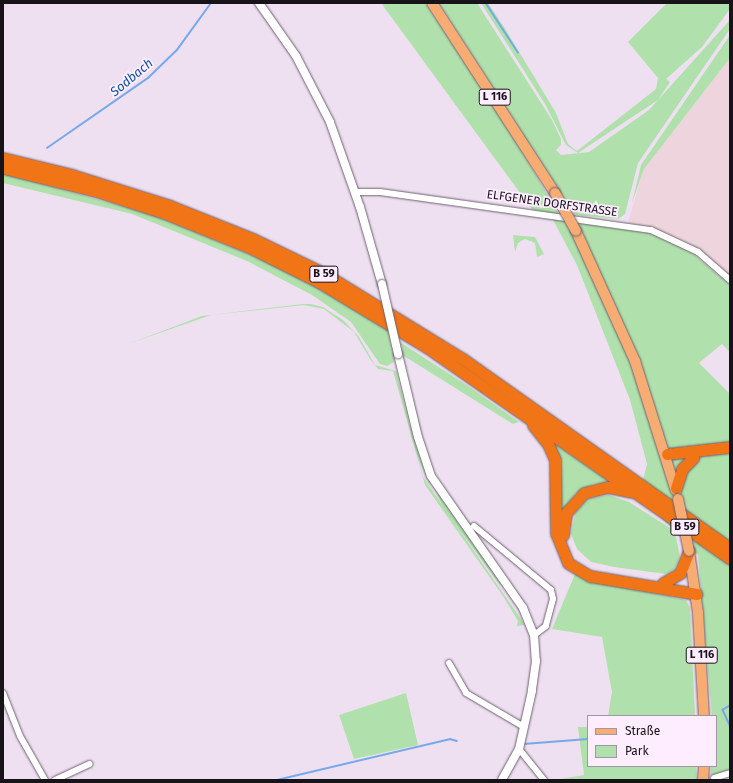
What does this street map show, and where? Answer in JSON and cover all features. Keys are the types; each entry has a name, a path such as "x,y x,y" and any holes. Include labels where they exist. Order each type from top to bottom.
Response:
{"highway":[{"name":"B 59","path":"3,158 87,179 168,205 246,236 323,273 463,359 730,548"},
{"name":"B 59","path":"3,168 135,203 271,257 384,320 640,495 730,559"},
{"path":"524,415 548,444 555,460 556,533 568,562 590,576 695,591"},
{"path":"668,457 730,447"},
{"path":"668,457 693,458 730,453"},
{"path":"677,494 682,469 693,458"},
{"path":"640,495 608,487 584,493 566,513 565,544 572,558 588,569 663,583 695,591"},
{"path":"689,519 730,541"},
{"path":"663,583 680,573 689,551"}],"main road":[{"name":"L 116","path":"432,3 555,193 576,231 625,336 668,457 689,551 695,591 704,715"},
{"path":"704,767 704,780"}],"street":[{"path":"259,3 292,49 314,89 356,192 382,284 398,354 431,476 523,608 533,634 536,670 524,727 519,749 502,780"},
{"name":"ELFGENER DORFSTRASSE","path":"356,192 380,192 651,230 692,248 730,280"},
{"path":"474,526 551,590 553,599 546,626 533,634"},
{"path":"449,663 466,693 524,727"},
{"path":"3,694 20,736 45,780"},
{"path":"519,749 544,780"},
{"path":"55,780 89,764"},
{"path":"714,778 730,773"}],"shaded area":[{"path":"730,58 730,276 678,237 628,222 644,169"}],"green space":[{"path":"381,3 425,3 491,100 559,214 540,213 657,235 690,251 730,285 730,352 722,344 699,363 730,394 730,771 711,779 711,767 717,767 717,715 712,715 698,555 675,532 680,557 675,569 666,574 614,567 591,562 577,549 571,534 575,514 588,499 609,495 629,502 673,530 639,495 647,464 630,400 577,265 552,218 534,212"},
{"path":"439,3 477,3 552,120 561,139 561,145 556,150 561,155 589,152 649,110 729,21 730,29 638,163 625,214 618,219 575,215"},
{"path":"481,3 488,3 504,27 556,113 568,144 577,151 656,89 658,78 628,42 667,3 730,3 730,9 702,47 666,79 670,82 658,100 578,153 566,145 545,104"},
{"path":"730,35 730,58 644,169 632,203 641,165"},
{"path":"3,173 153,215 270,263 344,301 389,331 394,362 387,366 380,364 351,322 312,295 247,261 132,214 3,183"},
{"path":"513,235 535,237 544,254 537,257 535,243 525,239 518,243 515,252"},
{"path":"303,304 323,307 343,320 359,337 375,365 396,371 423,477 525,625 517,626 518,621 503,596 425,485 393,371 378,369 370,359 354,332 324,309 304,305 211,315 128,344 202,316"},
{"path":"400,342 471,388 519,422 513,424 404,356"},
{"path":"398,372 431,483 429,484 416,452"},
{"path":"552,442 611,483 594,484 576,493 562,511 561,459"},
{"path":"433,486 502,583 500,585 443,507"},
{"path":"575,574 591,581 686,600 690,608 695,715 608,715 612,692 602,637 552,629"},
{"path":"406,693 418,745 354,759 339,715"},
{"path":"578,727 587,727 587,767 696,767 697,780 554,780 584,775"}],"waterway":[{"name":"Sodbach","path":"47,148 148,78 177,50 211,3"},
{"path":"486,3 518,52"},
{"path":"730,706 723,710 730,725"},
{"path":"277,780 450,739 457,741"},
{"path":"524,744 587,739"}]}
